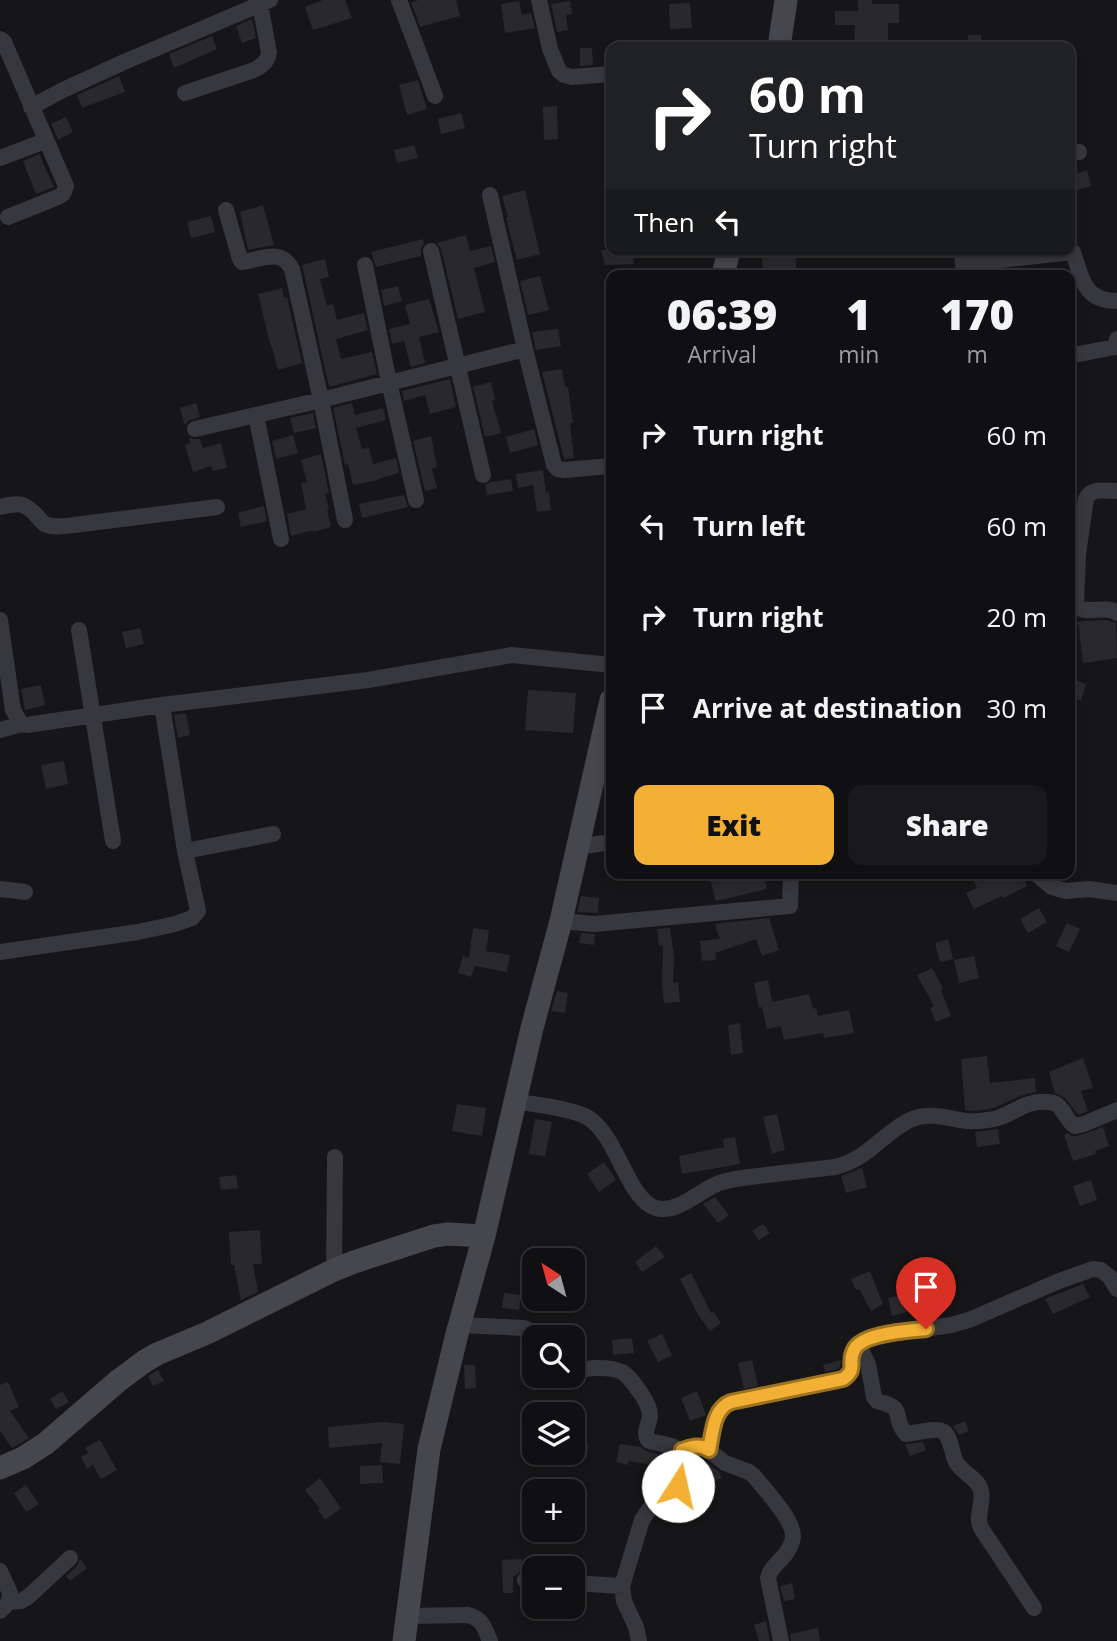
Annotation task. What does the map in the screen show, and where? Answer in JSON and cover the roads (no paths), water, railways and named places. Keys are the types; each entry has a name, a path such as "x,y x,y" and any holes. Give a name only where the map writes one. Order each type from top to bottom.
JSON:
{"main road":[{"path":"780,42 786,0"},
{"path":"404,1641 429,1449 484,1236 606,726"},
{"path":"0,1468 45,1444 118,1381 157,1354 208,1333 354,1262 434,1236 484,1236"}],"street":[{"path":"399,0 435,96"},
{"path":"539,0 559,71 572,77 606,74"},
{"path":"31,107 124,62 265,2 269,52 263,65 185,93"},
{"path":"0,39 4,42 65,183 65,190 58,197 8,217"},
{"path":"0,158 45,141"},
{"path":"490,195 554,465 564,470 606,466"},
{"path":"226,209 242,262 278,256 286,260 292,269 345,520"},
{"path":"431,251 483,475"},
{"path":"962,256 963,264 1036,256"},
{"path":"1074,256 1084,288 1102,301 1117,301"},
{"path":"365,265 416,500"},
{"path":"1075,355 1115,347 1117,339"},
{"path":"195,429 525,349"},
{"path":"256,415 281,539"},
{"path":"1075,583 1087,495 1095,491 1117,491"},
{"path":"0,507 19,503 26,505 47,526 217,507"},
{"path":"1075,605 1081,610 1112,610 1117,614"},
{"path":"0,620 13,710 21,724"},
{"path":"79,630 113,841"},
{"path":"0,730 21,724 34,725 162,705 368,680 512,655 606,664"},
{"path":"0,953 138,932 175,924 192,918 198,911 185,851 162,705"},
{"path":"185,851 273,834"},
{"path":"578,847 606,843"},
{"path":"561,921 594,924 790,906 792,879"},
{"path":"1042,879 1058,890 1089,889 1117,893"},
{"path":"0,889 25,892"},
{"path":"515,1101 577,1113 589,1118 600,1128 617,1154 638,1196 659,1209 670,1208 717,1184 735,1179 848,1164 901,1125 923,1116 969,1121 991,1120 1023,1105 1051,1101 1058,1104 1070,1123 1075,1126 1117,1110"},
{"path":"334,1270 335,1157"},
{"path":"709,1450 717,1413 723,1405 843,1379 850,1375 851,1359 858,1344 876,1336 969,1320 1093,1269 1101,1270 1110,1277 1117,1289"},
{"path":"460,1325 522,1328"},
{"path":"858,1344 868,1364 874,1397 877,1401 895,1408 902,1430 906,1434 937,1430 946,1435 956,1462 979,1486 982,1493 978,1522 981,1528 1034,1608"},
{"path":"585,1369 612,1368 622,1371 632,1380 648,1404 650,1414 645,1432 649,1441 682,1450 703,1446 725,1463 749,1472 788,1520 793,1536 791,1545 769,1572 768,1578 781,1641"},
{"path":"639,1641 622,1594 622,1586 645,1514 682,1482 685,1454 682,1450"},
{"path":"5,1607 28,1597 70,1558"},
{"path":"0,1571 10,1593 5,1607"},
{"path":"585,1584 622,1586"},
{"path":"407,1616 468,1615 477,1618 490,1641"}]}
